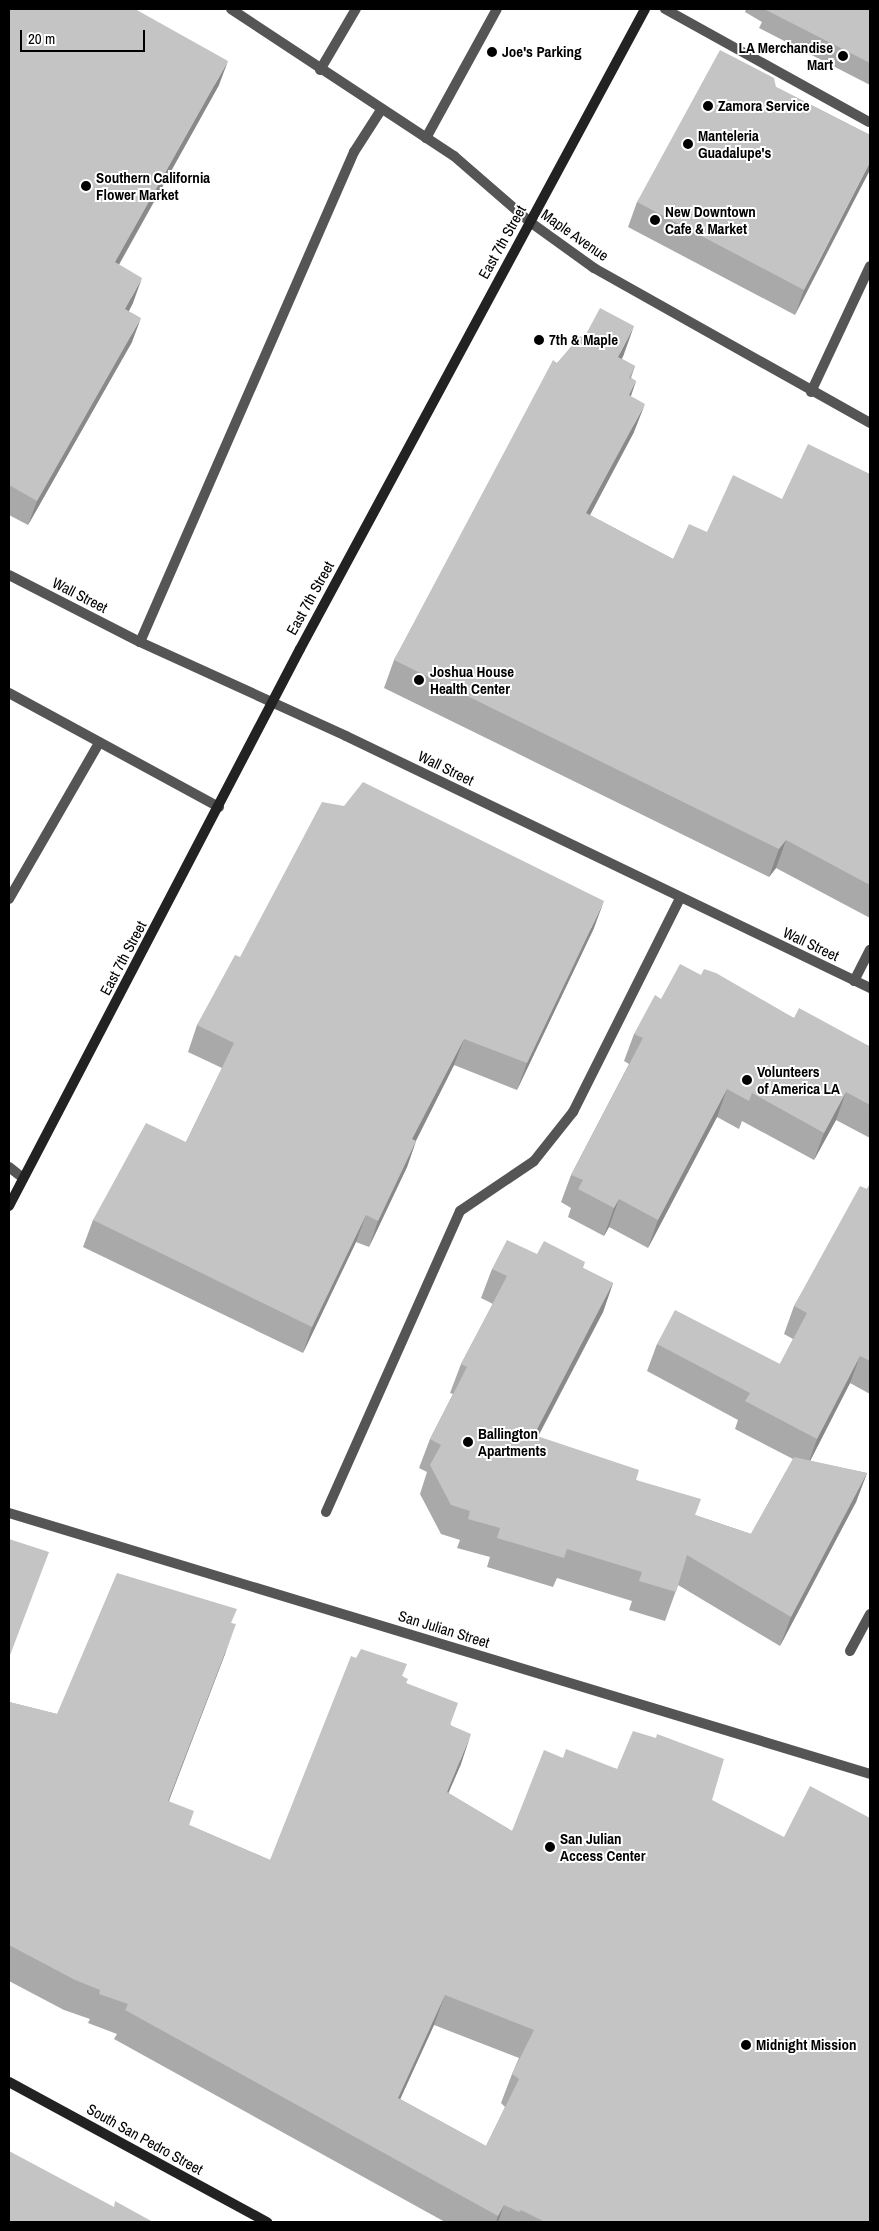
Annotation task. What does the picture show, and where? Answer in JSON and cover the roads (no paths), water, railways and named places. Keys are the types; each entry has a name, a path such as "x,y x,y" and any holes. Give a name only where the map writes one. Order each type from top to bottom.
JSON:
{"main road":[{"name":"East 7th Street","path":"9,1206 273,702 645,9"},
{"name":"South San Pedro Street","path":"9,2082 267,2222"}],"street":[{"name":"Maple Avenue","path":"231,9 476,173 530,222 594,268 811,392 870,423"},
{"path":"320,70 356,9"},
{"path":"426,138 497,9"},
{"path":"665,9 869,122"},
{"path":"140,642 354,152 381,110"},
{"path":"811,392 870,266"},
{"name":"Wall Street","path":"9,575 140,642 273,702 870,988"},
{"path":"9,693 219,807"},
{"path":"9,899 99,743"},
{"path":"326,1512 460,1211 534,1161 573,1112 680,898"},
{"path":"854,980 870,950"},
{"path":"9,1167 23,1178"},
{"name":"San Julian Street","path":"9,1513 870,1774"},
{"path":"850,1651 870,1614"}],"place":[{"name":"Joe's Parking","path":"492,52"},
{"name":"LA Merchandise Mart","path":"843,56"},
{"name":"Zamora Service","path":"708,106"},
{"name":"Manteleria Guadalupe's","path":"688,144"},
{"name":"Southern California Flower Market","path":"86,186"},
{"name":"New Downtown Cafe & Market","path":"655,220"},
{"name":"7th & Maple","path":"539,340"},
{"name":"Joshua House Health Center","path":"419,680"},
{"name":"Volunteers of America LA","path":"747,1080"},
{"name":"Ballington Apartments","path":"468,1442"},
{"name":"San Julian Access Center","path":"550,1847"},
{"name":"Midnight Mission","path":"746,2045"}]}
